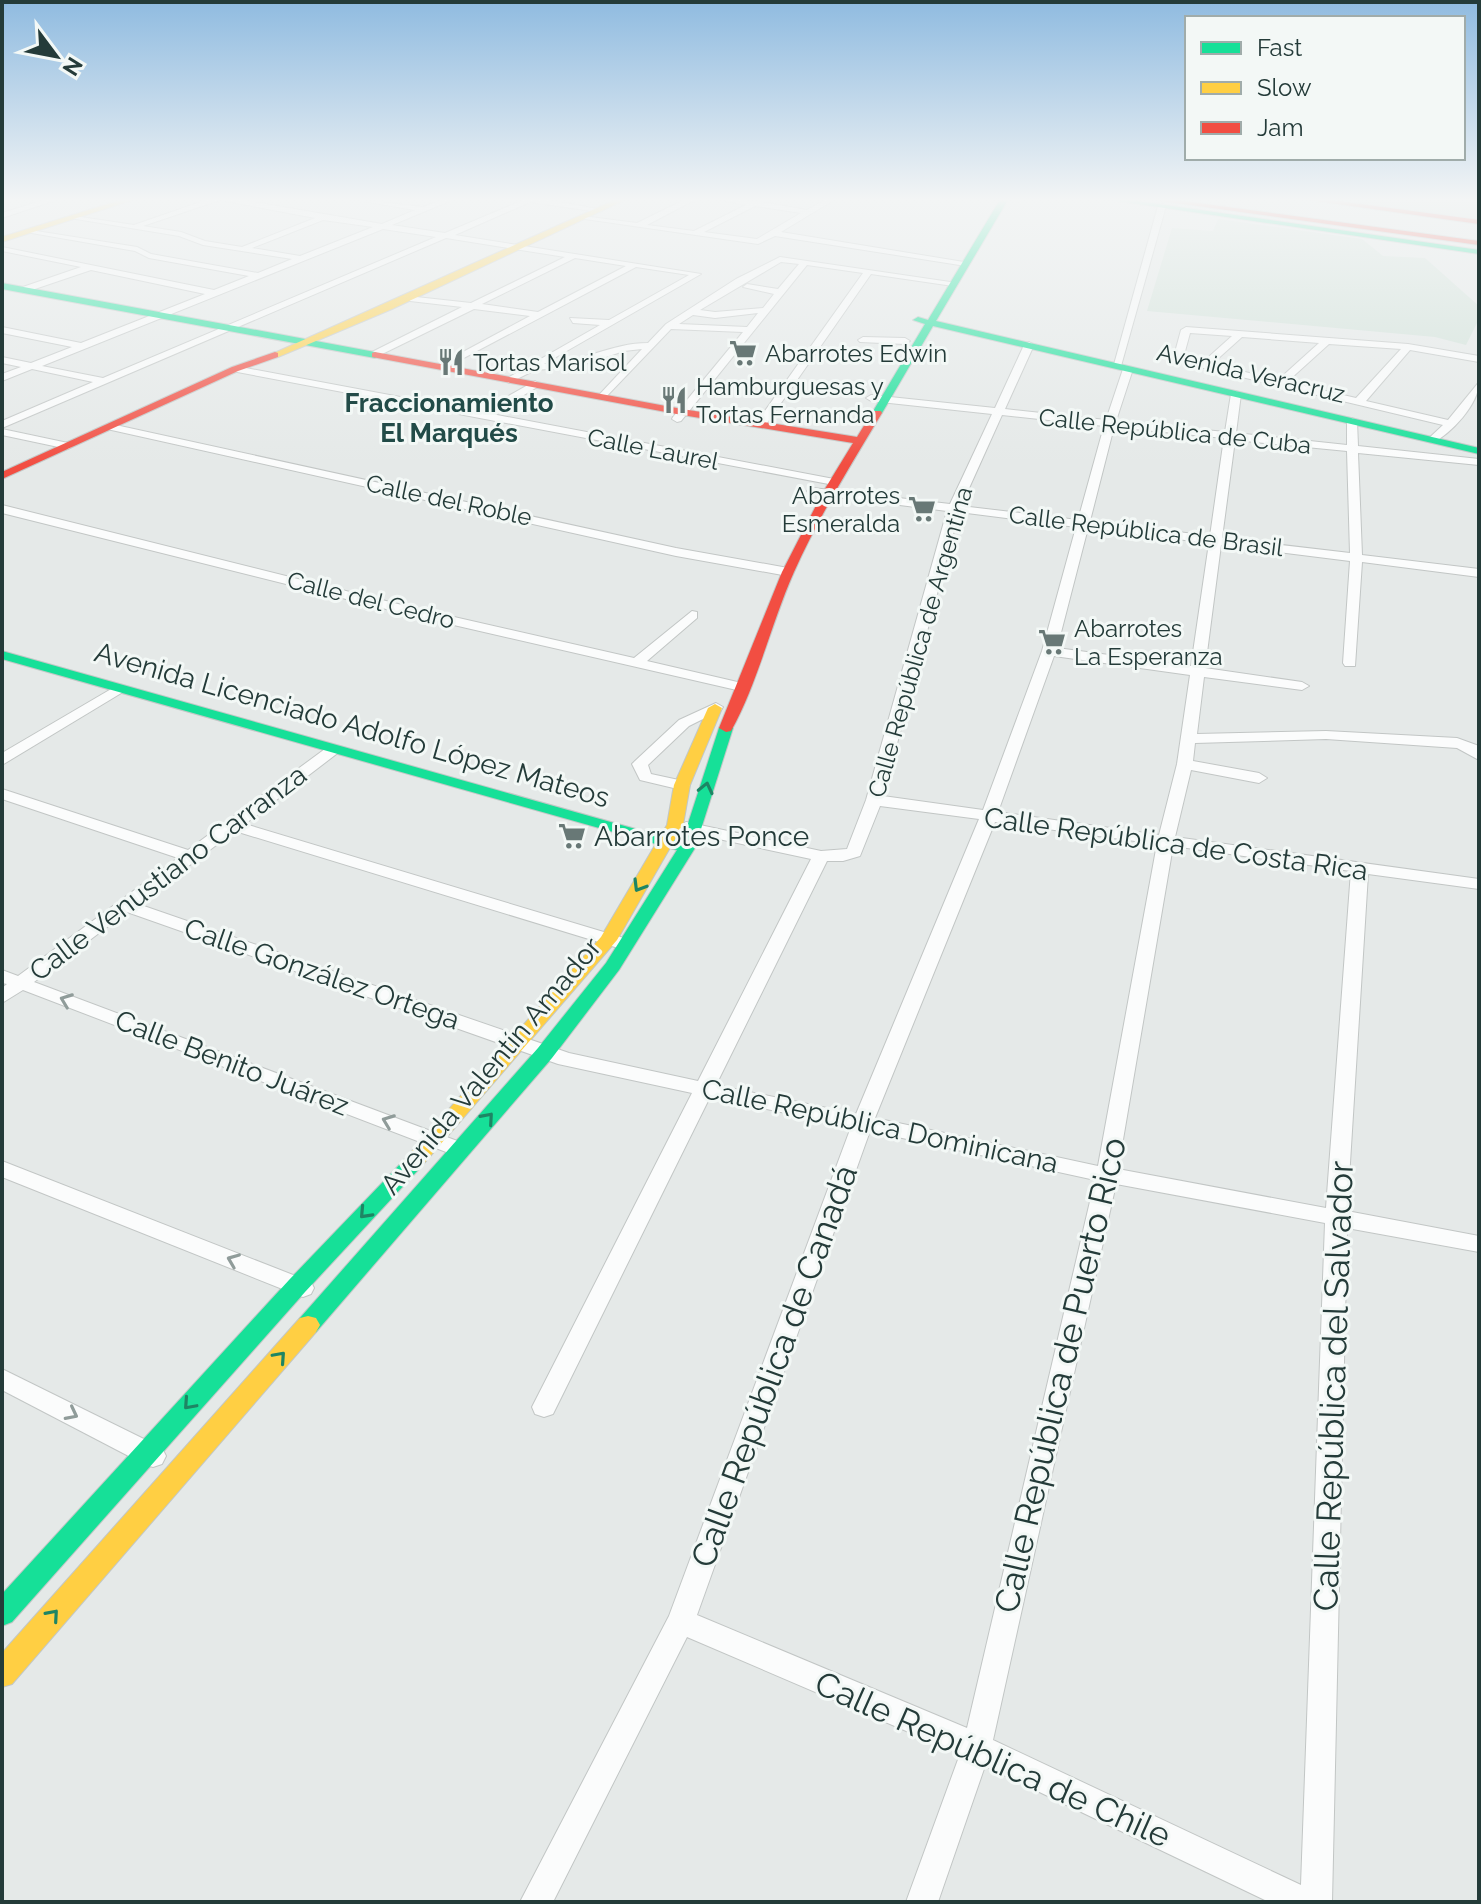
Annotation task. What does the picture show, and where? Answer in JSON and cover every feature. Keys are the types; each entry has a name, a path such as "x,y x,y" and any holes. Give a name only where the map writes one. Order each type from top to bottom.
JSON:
{"main road":[{"path":"6,287 288,346 525,380 679,415 850,445"},
{"path":"2,476 421,287"},
{"path":"288,346 432,287"},
{"name":"Avenida Valentín Amador","path":"5,1665 331,1300 545,1053 627,945 696,829 733,685 782,571 824,486 945,287"},
{"path":"2,295 151,318"},
{"name":"Avenida Veracruz","path":"924,321 1236,394 1355,412 1432,440 1479,451"},
{"name":"Avenida Valentín Amador","path":"877,399 905,341 924,321"},
{"path":"288,346 373,355 525,380 679,415 761,424 850,445"},
{"name":"Avenida Licenciado Adolfo López Mateos","path":"2,655 687,848"},
{"name":"Avenida Valentín Amador","path":"2,1613 145,1452 435,1139 608,940 675,825 682,785 716,707 733,685"}],"street":[{"path":"23,290 33,287"},
{"path":"185,287 214,293"},
{"path":"2,378 230,287"},
{"path":"2,425 327,287"},
{"path":"373,355 510,287"},
{"path":"440,367 591,287"},
{"path":"483,415 525,380 612,323 675,287"},
{"path":"603,397 669,326 732,287"},
{"path":"747,287 781,292"},
{"path":"679,415 785,287"},
{"path":"761,424 858,287"},
{"name":"Calle República de Canadá","path":"536,1902 681,1621 863,1122 988,818 1049,651 1110,423 1142,287"},
{"path":"410,298 537,314"},
{"path":"692,312 715,315 766,310"},
{"path":"573,320 612,323"},
{"path":"669,326 749,330"},
{"path":"2,330 82,346"},
{"path":"1451,424 1355,412 1279,384 1186,361 1179,356 1186,330 1408,347 1479,359"},
{"path":"1204,366 1241,333"},
{"path":"863,340 905,341"},
{"path":"1279,384 1328,340"},
{"path":"525,380 581,363 625,345 651,346"},
{"name":"Calle República de Argentina","path":"821,856 843,856 854,852 874,800 954,508 1029,345"},
{"path":"1350,663 1356,557 1355,412 1408,347"},
{"path":"2,360 106,382"},
{"name":"Calle Laurel","path":"235,369 483,415 824,486"},
{"path":"1432,440 1451,424 1479,385"},
{"name":"Calle República de Puerto Rico","path":"922,1902 977,1747 1107,1175 1166,841 1185,764 1236,394"},
{"name":"Calle República de Cuba","path":"877,399 1479,462"},
{"name":"Calle del Roble","path":"111,427 676,552 782,571"},
{"path":"2,432 68,446"},
{"name":"Calle República de Brasil","path":"824,486 954,508 1479,573"},
{"name":"Calle del Cedro","path":"2,509 733,685"},
{"path":"636,664 692,615"},
{"path":"1049,651 1302,686"},
{"path":"2,760 118,689"},
{"path":"682,785 645,777 640,764 684,723 716,707"},
{"path":"1189,739 1326,735 1457,743 1470,746 1479,755"},
{"name":"Calle Venustiano Carranza","path":"2,997 11,980 125,905 334,749"},
{"path":"1185,764 1259,778"},
{"path":"2,794 189,856"},
{"name":"Calle República de Costa Rica","path":"874,800 1360,870 1479,884"},
{"path":"232,825 627,945"},
{"path":"544,1407 821,856 675,825"},
{"name":"Calle República del Salvador","path":"1316,1902 1336,1217 1360,870"},
{"name":"Calle González Ortega","path":"125,905 520,1043"},
{"name":"Calle Benito Juárez","path":"11,980 461,1150"},
{"name":"Calle República Dominicana","path":"520,1043 545,1053 1107,1175 1479,1244"},
{"path":"2,1169 331,1300"},
{"path":"2,1379 178,1471"},
{"name":"Calle República de Chile","path":"681,1621 977,1747 1303,1902"}],"shaded area":[{"path":"1154,287 1457,287 1479,306 1477,323 1466,345 1435,337 1147,311"}],"traffic: fast":[{"path":"7,287 375,355"},
{"path":"877,413 952,287"},
{"path":"918,320 1479,451"},
{"path":"2,655 679,846"},
{"path":"308,1325 545,1053 613,966 687,848 699,819 726,728"},
{"path":"2,1613 297,1286 412,1164"}],"traffic: slow":[{"path":"275,355 433,287"},
{"path":"412,1164 608,940 675,825 682,785 715,708"},
{"path":"2,1674 308,1325"}],"traffic: jam":[{"path":"2,476 235,369 275,355"},
{"path":"375,355 682,412 862,441"},
{"path":"726,728 788,572 829,492 877,413"}],"place":[{"name":"Abarrotes Edwin","path":"743,353"},
{"name":"Tortas Marisol","path":"451,362"},
{"name":"Hamburguesas y Tortas Fernanda","path":"674,400"},
{"name":"Abarrotes Esmeralda","path":"922,509"},
{"name":"Abarrotes La Esperanza","path":"1052,642"},
{"name":"Abarrotes Ponce","path":"572,836"}],"district":[{"name":"Fraccionamiento El Marqués","path":"449,418"}]}
